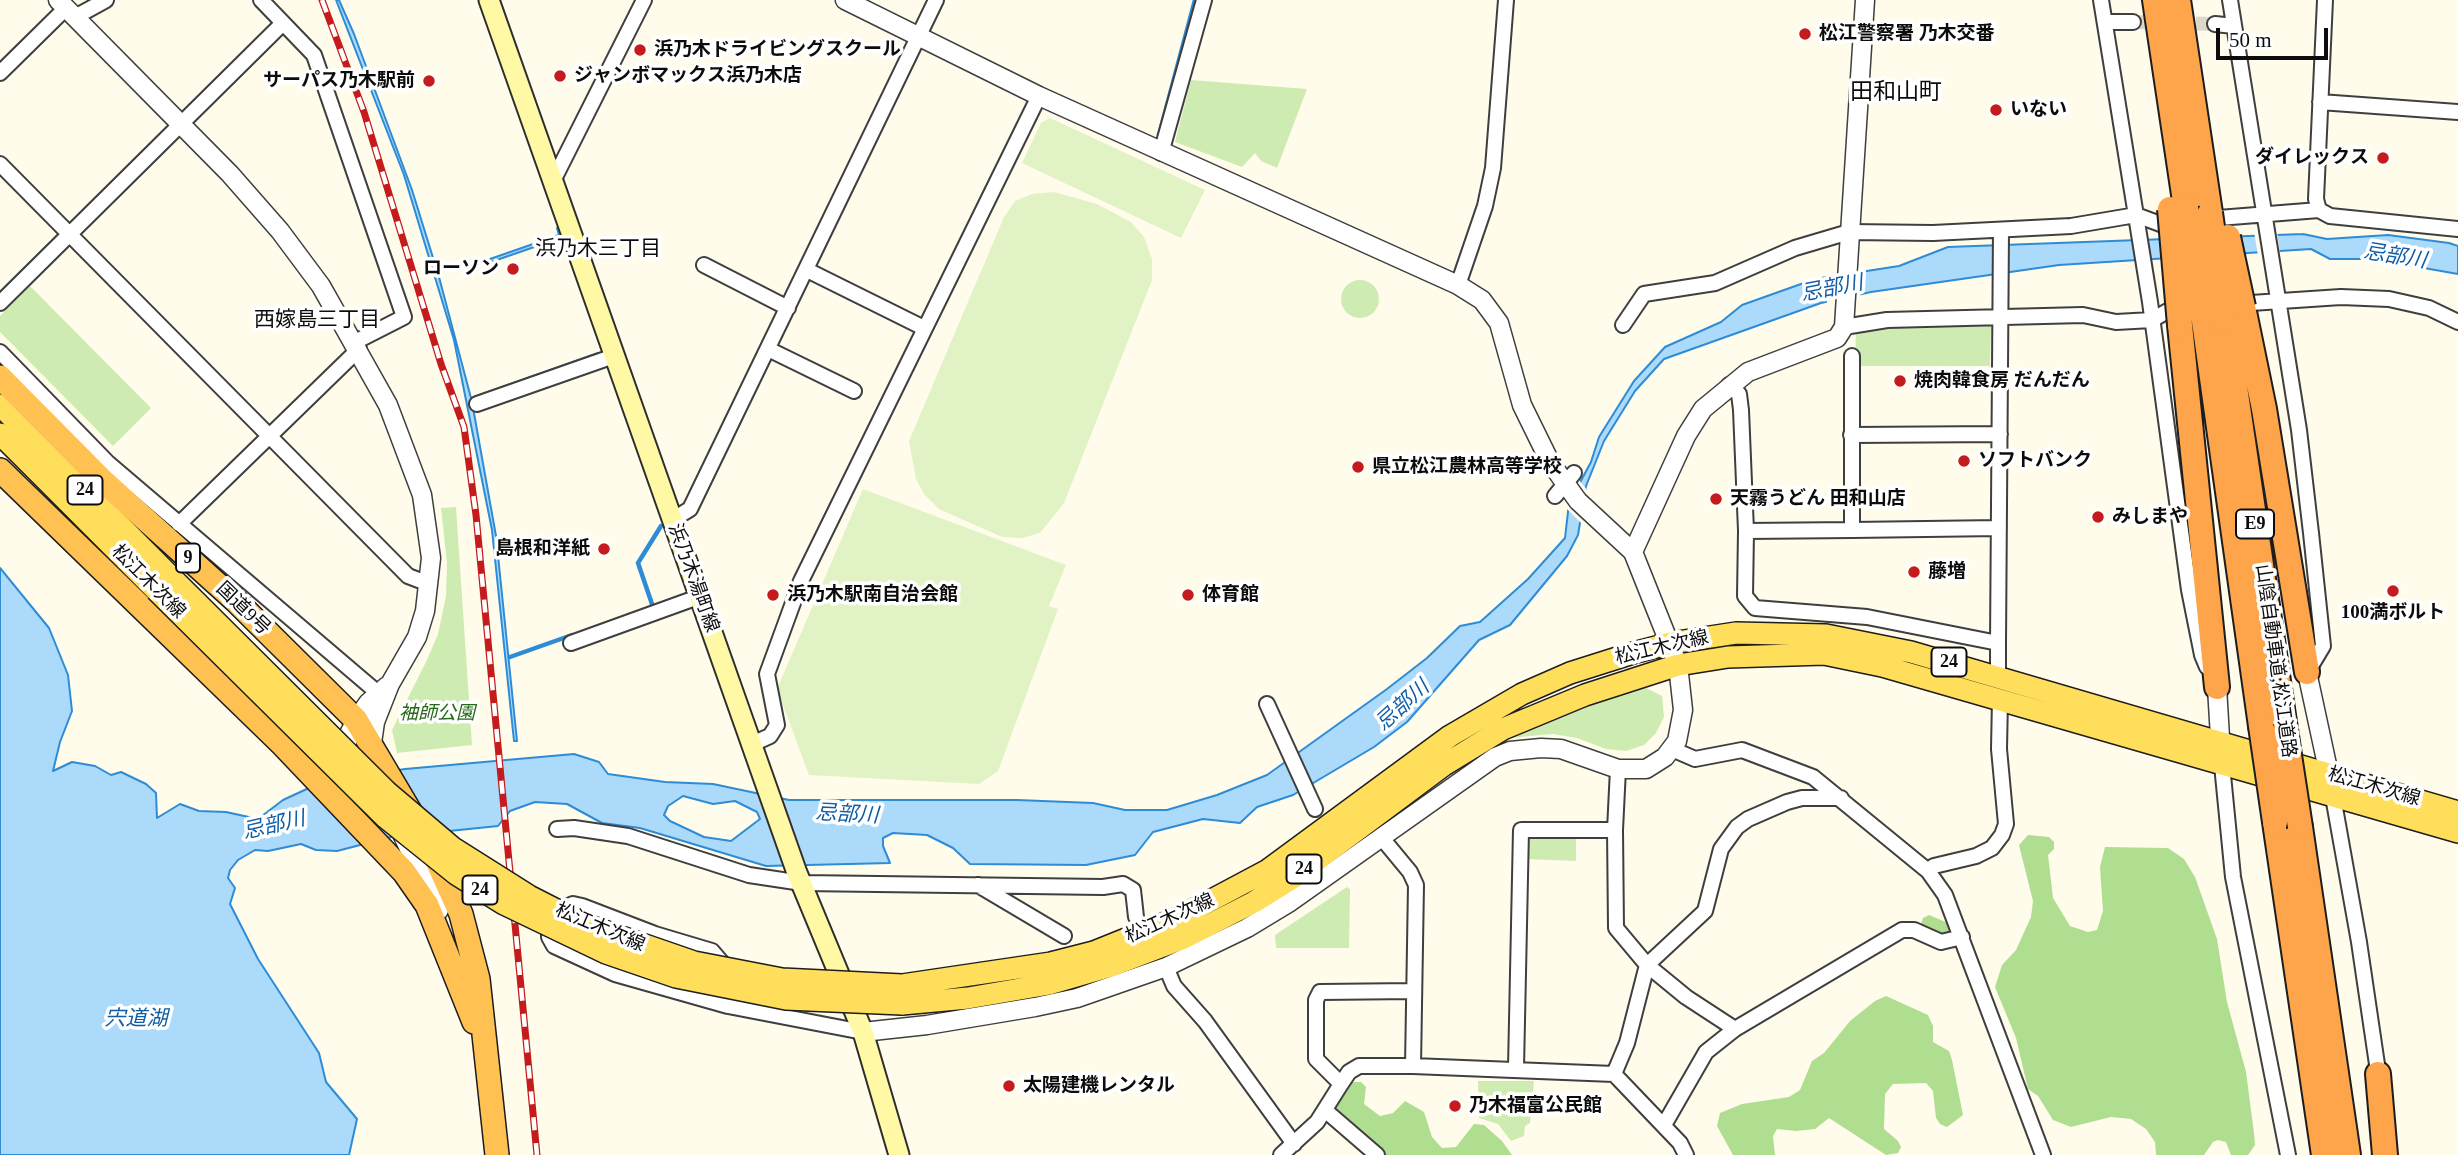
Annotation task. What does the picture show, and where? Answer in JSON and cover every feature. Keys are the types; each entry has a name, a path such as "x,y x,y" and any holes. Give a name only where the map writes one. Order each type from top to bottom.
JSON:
{"highway":[{"name":"山陰自動車道;松江道路","path":"2155,0 2173,123 2197,210"},
{"name":"山陰自動車道;松江道路","path":"2178,0 2186,62 2197,210 2273,728 2300,827 2348,1155"},
{"path":"2197,210 2213,318 2217,687"},
{"path":"2213,318 2269,435 2307,672"},
{"name":"国道9号","path":"0,377 103,481 236,601 356,720 378,753"},
{"name":"9","path":"0,471 315,778 404,872 427,905 463,990 487,1058"},
{"name":"山陰自動車道;松江道路","path":"2273,728 2275,822 2324,1155"},
{"name":"9","path":"378,753 416,839 461,914 478,979 496,1155"},
{"path":"2378,1074 2385,1155"}],"main road":[{"name":"浜乃木湯町線","path":"489,0 769,793 800,878 863,1032 899,1155"},
{"name":"松江木次線","path":"0,405 163,582"},
{"name":"松江木次線","path":"0,433 387,792 453,848 529,896 584,924 694,962 782,979 902,994 968,998 1049,984 1111,966 1184,938 1254,902 1294,877 1444,765 1503,729 1542,710 1678,666 1728,657 1824,654 1941,681 2458,832"},
{"name":"松江木次線","path":"902,994 1094,952 1176,919 1268,870 1450,736 1493,710 1570,673 1671,643 1759,632 1859,639 1997,676 2458,812"}],"street":[{"path":"0,73 66,8 106,0"},
{"path":"179,524 357,346 404,317 314,55 261,0"},
{"path":"552,183 644,0"},
{"path":"728,1006 724,965 712,951 655,934 582,906 573,904 555,912 549,925 549,937 554,946 563,951 615,974 728,1006 863,1032 928,1025 1035,1007 1077,998 1166,967 1258,922 1321,882 1457,781 1510,751 1561,750 1618,769 1647,769 1672,749 1683,721 1678,666 1633,552 1566,486 1526,416 1499,323 1482,300 1458,285 1039,96 845,0"},
{"path":"672,520 690,509 936,0"},
{"path":"1161,153 1203,0"},
{"path":"1458,285 1485,206 1493,168 1506,0"},
{"path":"1633,552 1686,436 1703,409 1748,372 1780,357 1838,338 1844,322 1865,0"},
{"path":"2102,0 2150,302 2189,590 2202,655 2217,687 2233,877 2288,1155"},
{"path":"2230,0 2262,219 2299,430 2323,646 2307,672 2329,774 2359,942 2378,1074 2395,1155"},
{"path":"2319,210 2316,199 2325,0"},
{"path":"66,8 230,174 280,231 321,286 388,405 422,495 429,535 429,584 417,637 384,688 356,720 346,738 347,759 416,839 463,990"},
{"path":"2105,22 2133,22"},
{"path":"1,299 282,24"},
{"path":"2215,24 2234,26"},
{"path":"752,744 770,736 777,725 767,687 767,674 801,581 1039,96"},
{"path":"2320,102 2458,112"},
{"path":"0,164 408,576 429,584"},
{"path":"1623,325 1644,294 1715,283 1795,248 1848,240 2001,233 2138,222 2163,225 2262,219 2319,210 2330,216 2458,229"},
{"path":"1997,676 2001,233"},
{"path":"704,265 788,308"},
{"path":"807,270 924,328"},
{"path":"1844,322 1999,313 2083,315 2116,322 2152,320 2171,309 2275,295 2389,299 2429,308 2458,322"},
{"path":"768,349 854,391"},
{"path":"0,352 107,462 179,524 384,688"},
{"path":"477,404 614,356"},
{"path":"1852,356 1852,530"},
{"path":"1729,385 1739,394 1741,410 1745,596 1755,608 1867,617 1998,643"},
{"path":"1851,435 2000,434"},
{"path":"1745,531 1999,528"},
{"path":"571,643 701,596"},
{"path":"378,753 375,722 384,688"},
{"path":"1928,871 1934,866 1976,856 1992,848 2002,835 2006,824 1999,749 2000,699"},
{"path":"1267,704 1315,809"},
{"path":"1672,749 1695,759 1714,757 1732,750 1765,756 1813,777 1928,871 1945,895 2043,1155"},
{"path":"1618,769 1615,830 1616,928 1647,965 1700,1007 1735,1029"},
{"path":"1614,1074 1626,1042 1647,965 1705,911 1721,849 1737,827 1748,819 1787,802 1802,798 1841,798"},
{"path":"557,830 574,828 628,836 749,875 891,886 976,884 1102,887 1123,884 1133,890 1136,917"},
{"path":"1516,1069 1521,830 1615,830"},
{"path":"1381,837 1410,872 1416,885 1413,1066"},
{"path":"976,884 1064,936"},
{"path":"1664,1125 1706,1052 1735,1029 1902,930 1914,930 1941,942 1962,937"},
{"path":"1166,967 1174,986 1205,1021 1294,1144"},
{"path":"1341,1084 1316,1059 1317,995 1324,990 1413,991"},
{"path":"1281,1155 1326,1111 1349,1072 1359,1066 1614,1074 1664,1125 1680,1143 1686,1155"},
{"path":"1326,1111 1377,1155"}],"green space":[{"path":"1191,80 1307,89 1277,168 1261,161 1255,153 1242,167 1175,142"},
{"path":"1050,118 1205,190 1181,238 1022,163 1041,123"},
{"path":"1054,192 1097,204 1131,222 1144,237 1152,259 1152,280 1064,503 1040,533 1022,538 1002,537 939,509 924,494 916,479 909,441 1004,217 1015,201 1032,194"},
{"path":"1360,280 1373,286 1379,299 1373,312 1360,318 1347,312 1341,299 1347,286"},
{"path":"30,286 151,408 113,446 0,332 0,316"},
{"path":"1987,324 1991,327 1990,366 1855,366 1856,329"},
{"path":"863,489 1066,565 1049,606 1058,609 998,771 979,784 809,775 777,689"},
{"name":"袖師公園","path":"456,507 472,745 397,753 392,730 438,634 446,596 447,564 441,508"},
{"path":"1646,688 1662,696 1664,717 1656,733 1644,745 1626,751 1606,749 1577,738 1553,734 1508,738 1545,719 1628,689"},
{"path":"2028,835 2049,837 2054,842 2054,849 2048,855 2053,898 2070,926 2088,932 2097,930 2103,911 2100,867 2105,847 2168,848 2184,859 2195,877 2217,939 2227,1002 2246,1072 2255,1145 2248,1155 2231,1155 2226,1142 2218,1140 2213,1142 2204,1155 2156,1155 2155,1142 2146,1129 2131,1119 2111,1117 2071,1127 2053,1120 2038,1096 2028,1089 2016,1038 1995,987 2002,965 2016,950 2031,917 2033,901 2019,845"},
{"path":"1526,837 1576,838 1576,861 1526,859"},
{"path":"1347,887 1350,889 1349,948 1276,948 1275,935"},
{"path":"1929,915 1948,923 1950,934 1944,937 1920,927 1923,918"},
{"path":"1886,996 1928,1015 1933,1026 1933,1042 1949,1051 1963,1115 1947,1127 1940,1124 1936,1118 1933,1091 1926,1083 1893,1084 1885,1094 1884,1129 1898,1141 1901,1147 1898,1153 1886,1155 1829,1118 1815,1129 1777,1129 1773,1136 1775,1155 1733,1155 1717,1126 1720,1113 1742,1104 1789,1097 1800,1090 1812,1061 1824,1053 1850,1021 1875,1001"},
{"path":"1478,1081 1534,1081 1530,1123 1525,1126 1524,1136 1511,1141 1498,1124 1479,1118"},
{"path":"1361,1082 1366,1087 1364,1104 1380,1116 1393,1113 1405,1101 1424,1112 1432,1137 1442,1148 1456,1147 1474,1124 1484,1125 1502,1141 1512,1155 1384,1155 1334,1111 1333,1107 1347,1085"}],"water":[{"path":"336,0 339,0 354,34 412,190 439,277 471,398 598,353 600,356 472,402 496,536 517,741 514,741 492,530 454,340 404,175"},
{"path":"560,226 563,237 491,262 490,259 559,235 557,228"},
{"path":"2303,234 2327,239 2388,235 2458,246 2458,274 2373,259 2330,259 2311,249 2059,265 1871,292 1821,303 1664,359 1635,391 1604,441 1586,486 1578,535 1567,556 1510,625 1479,640 1407,722 1374,747 1293,795 1257,807 1240,823 1203,819 1153,832 1135,855 1086,865 970,864 953,848 927,835 893,833 883,838 883,846 890,863 766,866 640,828 602,823 567,804 535,802 510,811 498,826 391,837 337,851 316,850 301,844 268,851 255,850 238,860 230,870 228,878 235,888 230,904 258,959 319,1053 326,1082 357,1119 349,1155 0,1155 0,568 49,628 68,675 72,711 53,771 72,762 95,766 111,775 121,772 146,784 156,793 157,818 180,804 199,811 226,812 258,819 283,800 324,781 405,769 574,754 599,762 608,774 665,782 713,784 789,800 1017,800 1093,803 1125,810 1167,810 1217,795 1267,775 1387,689 1427,658 1460,626 1480,622 1528,579 1565,538 1569,503 1591,462 1599,437 1634,381 1665,347 1721,322 1742,305 1815,279 1899,266 1948,247","holes":["683,796 713,804 735,801 757,812 760,819 731,841 704,837 670,821 664,815 668,806"]}],"pier":[{"path":"2254,231 2277,231 2280,254 2258,256"},
{"path":"1863,266 1860,298 1827,305 1828,272"},
{"path":"1579,480 1589,492 1584,526 1565,507"}],"waterway":[{"path":"1159,135 1195,0"},
{"path":"653,607 638,563 661,526"},
{"path":"510,657 572,635"}],"tunnel":[{"path":"2133,22 2215,24"}],"railway":[{"path":"322,0 364,112 441,364 464,427 476,515 537,1155"}],"place":[{"name":"松江警察署 乃木交番","path":"1805,34"},
{"name":"浜乃木ドライビングスクール","path":"640,50"},
{"name":"ジャンボマックス浜乃木店","path":"560,76"},
{"name":"サーパス乃木駅前","path":"429,81"},
{"name":"いない","path":"1996,110"},
{"name":"ダイレックス","path":"2383,158"},
{"name":"ローソン","path":"513,269"},
{"name":"焼肉韓食房 だんだん","path":"1900,381"},
{"name":"ソフトバンク","path":"1964,461"},
{"name":"県立松江農林高等学校","path":"1358,467"},
{"name":"天霧うどん 田和山店","path":"1716,499"},
{"name":"みしまや","path":"2098,517"},
{"name":"島根和洋紙","path":"604,549"},
{"name":"藤増","path":"1914,572"},
{"name":"100満ボルト","path":"2393,591"},
{"name":"浜乃木駅南自治会館","path":"773,595"},
{"name":"体育館","path":"1188,595"},
{"name":"太陽建機レンタル","path":"1009,1086"},
{"name":"乃木福富公民館","path":"1455,1106"}],"district":[{"name":"田和山町","path":"1896,93"},
{"name":"浜乃木三丁目","path":"598,249"},
{"name":"西嫁島三丁目","path":"317,320"}],"water label":[{"name":"忌部川","path":"2395,257"},
{"name":"忌部川","path":"1832,289"},
{"name":"忌部川","path":"1403,706"},
{"name":"忌部川","path":"847,815"},
{"name":"忌部川","path":"274,826"},
{"name":"宍道湖","path":"136,1019"}]}
